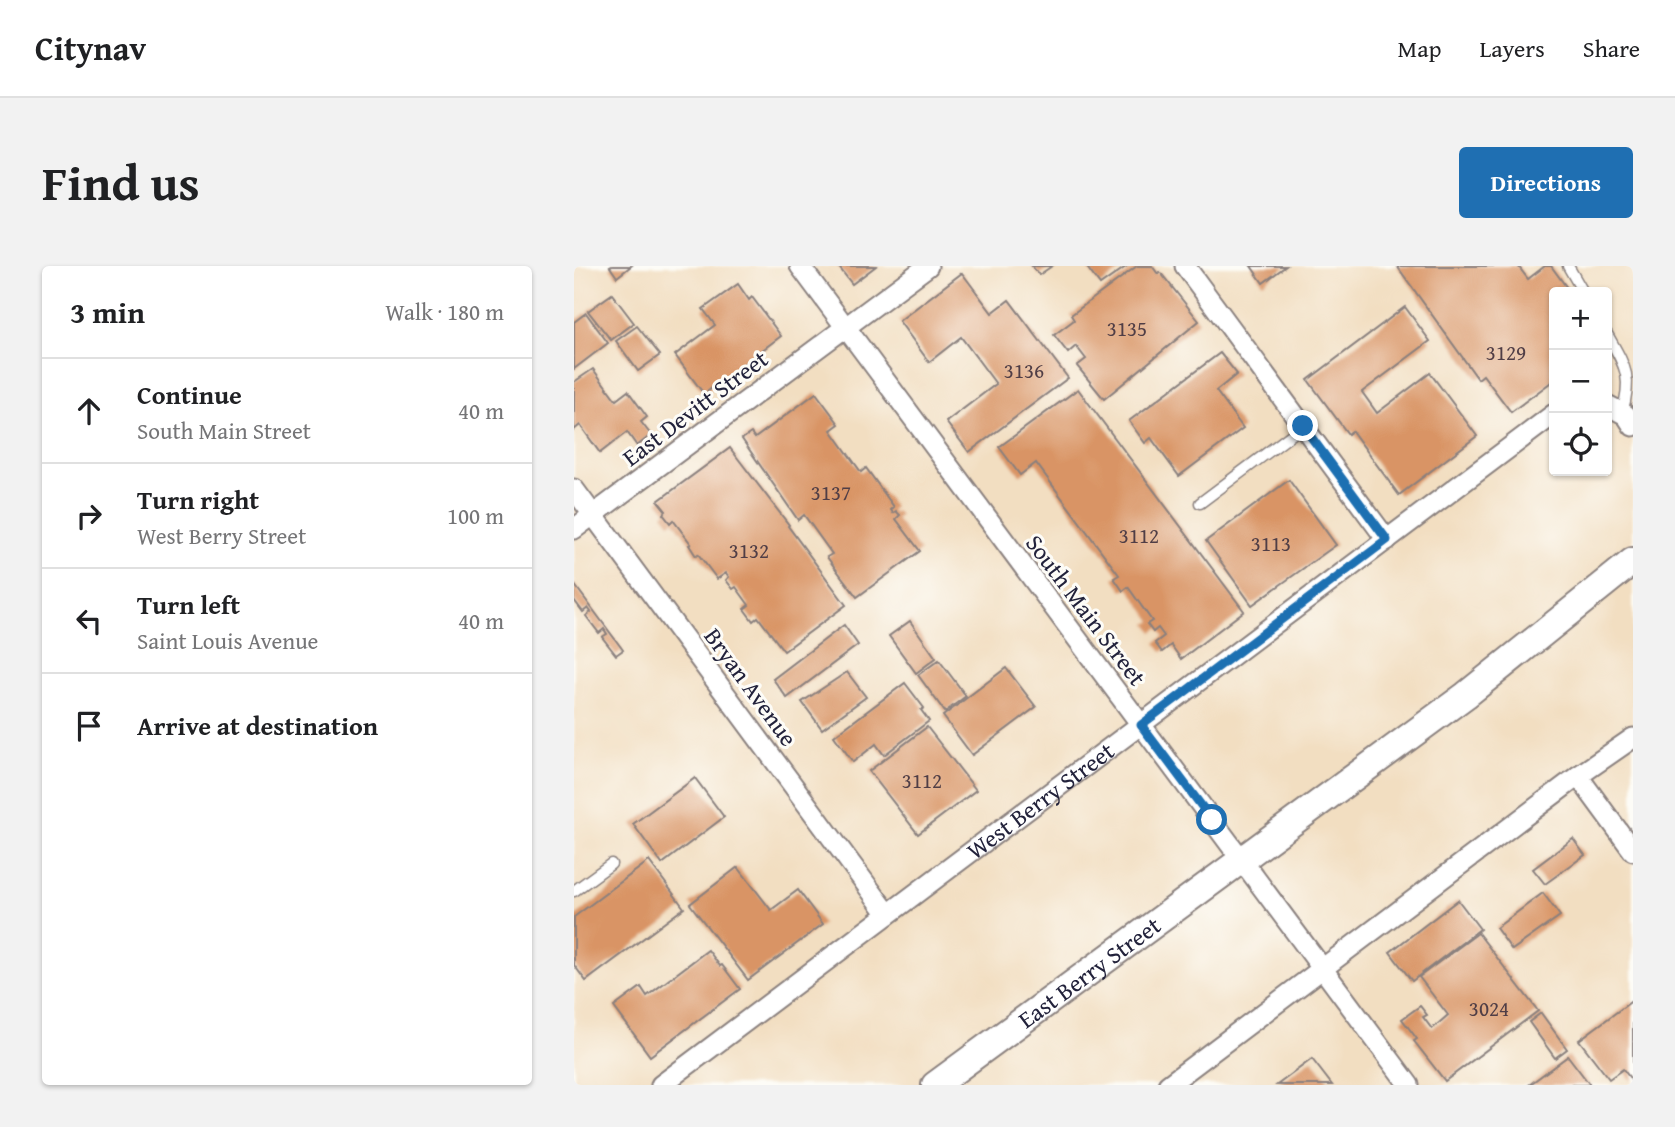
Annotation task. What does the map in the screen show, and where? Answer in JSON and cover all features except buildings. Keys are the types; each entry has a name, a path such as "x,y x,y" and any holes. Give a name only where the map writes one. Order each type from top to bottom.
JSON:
{"main road":[{"path":"1243,861 1466,695 1633,561"},
{"name":"East Berry Street","path":"935,1085 1243,861"}],"street":[{"name":"South Main Street","path":"800,266 1409,1085"},
{"name":"East Devitt Street","path":"574,529 928,266"},
{"path":"1185,266 1387,540"},
{"name":"West Berry Street","path":"661,1085 1549,418"},
{"name":"Bryan Avenue","path":"574,489 888,914"},
{"path":"1168,1085 1578,775 1633,737"},
{"path":"1578,775 1633,851"}],"lane":[{"path":"1568,266 1580,287"},
{"path":"1612,343 1631,382 1629,398 1620,415"},
{"path":"1200,503 1303,426"},
{"path":"574,891 611,864"}],"route":[{"path":"1212,820 1141,725 1387,540 1303,426"}]}
